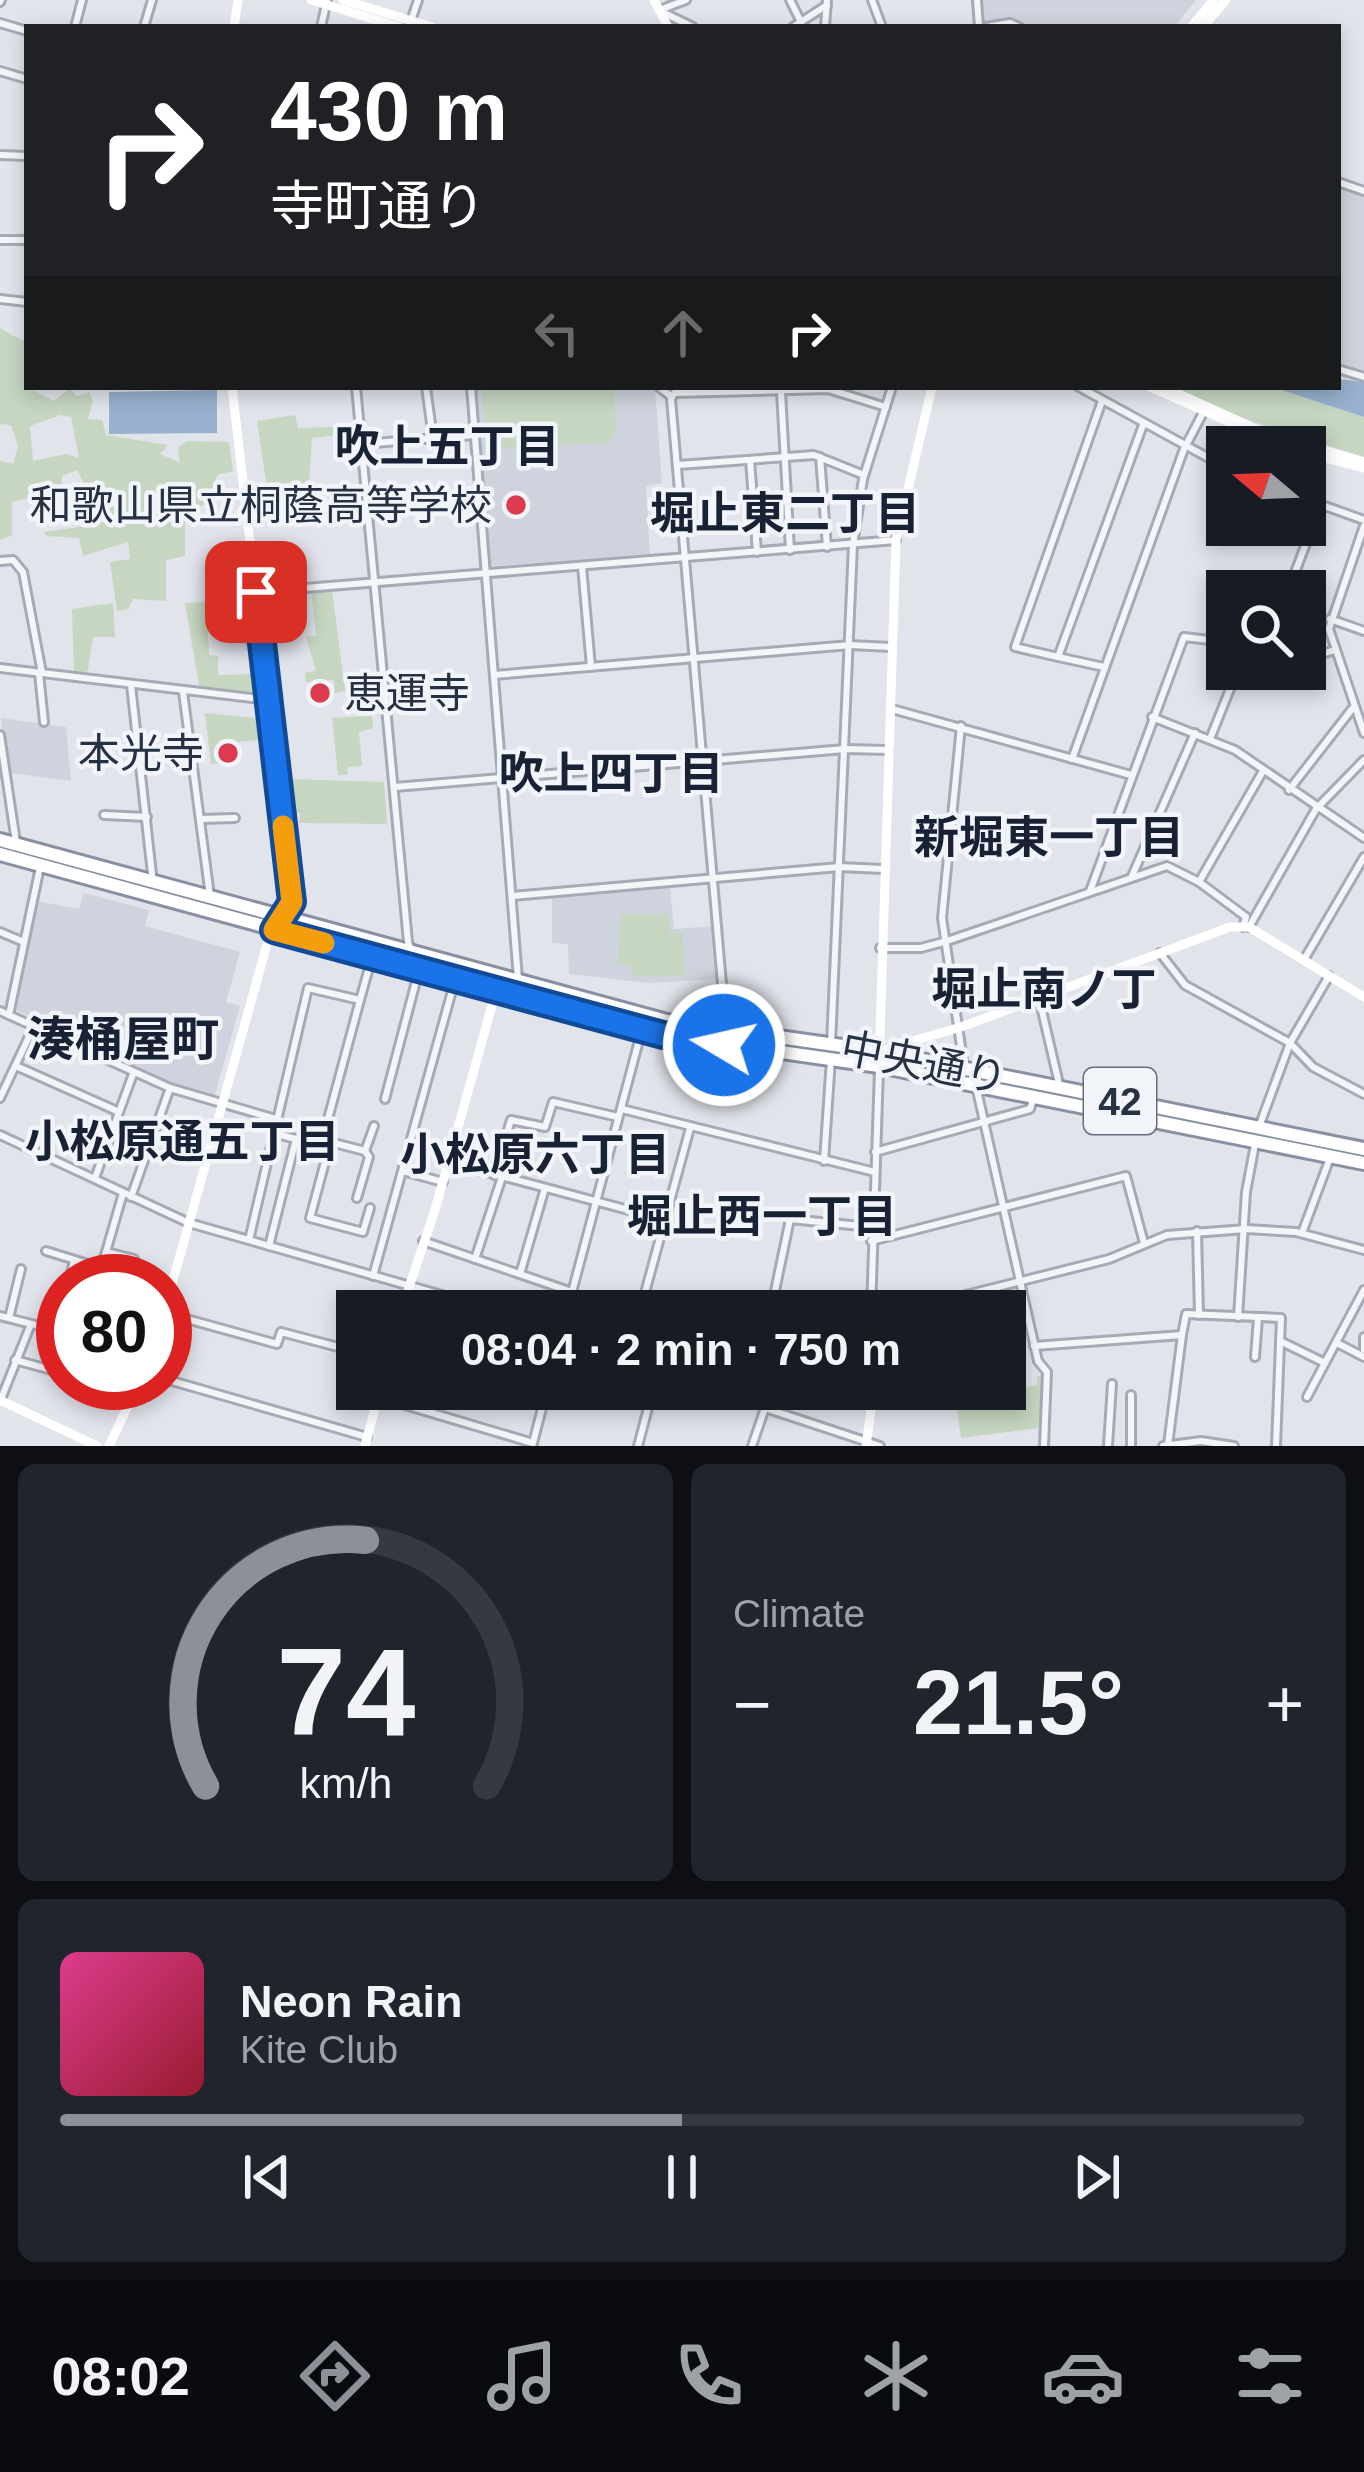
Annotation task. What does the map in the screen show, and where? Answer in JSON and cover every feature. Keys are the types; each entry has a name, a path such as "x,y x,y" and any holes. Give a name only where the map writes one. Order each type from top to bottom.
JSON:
{"highway":[{"name":"中央通り","path":"0,840 151,890 278,925 725,1038"},
{"name":"中央通り","path":"0,854 151,890"},
{"name":"中央通り","path":"278,925 419,970 642,1029 963,1070 1257,1134 1364,1163"},
{"name":"中央通り","path":"878,1059 1034,1098 1364,1149"}],"street":[{"path":"311,0 366,8 395,24"},
{"path":"343,0 410,24 418,0"},
{"path":"656,5 686,0"},
{"path":"790,0 797,24 826,3"},
{"path":"1194,24 1214,0"},
{"path":"1206,24 1226,0"},
{"path":"656,5 688,24"},
{"path":"181,1254 221,1105 278,925 292,902 232,390"},
{"path":"356,390 410,956 419,970 385,1099"},
{"path":"426,390 433,439"},
{"path":"407,1290 449,1162 496,991 517,983 470,390"},
{"path":"663,390 672,397 804,390"},
{"path":"833,390 886,407"},
{"path":"824,1161 854,545 864,475 891,390"},
{"path":"872,1290 896,540 932,390"},
{"path":"1084,390 1206,459"},
{"path":"1157,390 1238,426"},
{"path":"1169,390 1204,411 1364,465"},
{"path":"781,392 790,550"},
{"path":"672,397 714,877 725,1038 721,1075"},
{"path":"1102,401 1015,647 1104,667"},
{"path":"1072,759 1184,449 1204,411"},
{"path":"1058,657 1142,425"},
{"path":"362,444 476,435"},
{"path":"677,465 820,457 864,475"},
{"path":"820,457 827,547"},
{"path":"1326,457 1364,465"},
{"path":"750,460 757,553"},
{"path":"1326,506 1364,523 1330,619 1352,709 1364,733"},
{"path":"256,592 896,540"},
{"path":"0,561 13,560 23,572 41,673 44,722"},
{"path":"582,566 591,668"},
{"path":"1330,619 1364,631"},
{"path":"1090,891 1184,638 1206,640"},
{"path":"494,675 850,645 892,646"},
{"path":"1326,653 1335,650"},
{"path":"0,668 268,700"},
{"path":"131,685 151,890"},
{"path":"1210,740 1230,690"},
{"path":"183,692 210,906"},
{"path":"890,708 1131,775"},
{"path":"1288,790 1352,709"},
{"path":"1152,717 1210,740 1364,838"},
{"path":"961,726 942,918 967,1062 963,1070"},
{"path":"1132,876 1195,733"},
{"path":"0,735 15,845"},
{"path":"394,788 845,749 888,750"},
{"path":"1246,927 1316,809 1364,760"},
{"path":"1199,882 1263,771"},
{"path":"104,815 147,817"},
{"path":"200,819 235,818"},
{"path":"1305,958 1364,857"},
{"path":"880,948 946,941 1167,866 1199,882 1246,917 1246,927"},
{"path":"9,1016 40,867"},
{"path":"512,896 839,867 883,869"},
{"path":"878,1059 1211,931 1246,927 1364,997"},
{"path":"0,932 24,942"},
{"path":"1160,953 1185,985 1290,1043 1313,1067 1364,1094"},
{"path":"370,1208 363,1232 310,1218 372,956"},
{"path":"1238,1317 1257,1134 1290,1043 1330,973"},
{"path":"373,1276 455,980"},
{"path":"249,1240 308,988 360,1000"},
{"path":"1039,998 1060,1089"},
{"path":"0,1011 170,1088 279,1120"},
{"path":"0,1098 34,1026"},
{"path":"573,1290 642,1029"},
{"path":"16,1066 118,1111"},
{"path":"95,1178 134,1073"},
{"path":"976,1086 1023,1280 1034,1346 1047,1372 1044,1446"},
{"path":"114,1254 106,1252 170,1088"},
{"path":"875,1152 982,1126 1030,1109 1034,1098"},
{"path":"476,1259 511,1120 545,1127 553,1102 690,1128 874,1172"},
{"path":"365,1151 374,1126"},
{"path":"646,1290 690,1128"},
{"path":"276,1134 365,1151 369,1157 357,1198"},
{"path":"0,1135 189,1223 422,1290"},
{"path":"269,1246 296,1139"},
{"path":"1302,1233 1330,1156"},
{"path":"449,1162 666,1220"},
{"path":"404,1171 443,1182"},
{"path":"871,1241 1126,1176 1144,1244"},
{"path":"520,1274 545,1188"},
{"path":"778,1290 790,1219 872,1226"},
{"path":"1197,1232 1199,1315"},
{"path":"984,1290 1197,1232 1302,1233 1364,1250"},
{"path":"424,1241 566,1290"},
{"path":"46,1251 55,1254"},
{"path":"21,1269 5,1317 36,1325"},
{"path":"1307,1397 1364,1290"},
{"path":"1234,1446 1201,1441 1166,1446 1186,1314 1281,1318 1276,1446"},
{"path":"1255,1357 1258,1317"},
{"path":"192,1319 278,1344 281,1332 336,1346"},
{"path":"31,1324 0,1401 97,1446"},
{"path":"1034,1346 1182,1335"},
{"path":"1337,1342 1364,1354 1364,1337"},
{"path":"1280,1341 1325,1363"},
{"path":"15,1360 36,1365"},
{"path":"1108,1446 1112,1384"},
{"path":"192,1387 366,1441 374,1410"},
{"path":"1131,1395 1131,1446"},
{"path":"752,1446 765,1408 880,1446"},
{"path":"109,1446 126,1410"},
{"path":"430,1410 533,1444 542,1410"},
{"path":"638,1446 647,1410"},
{"path":"866,1444 871,1410"}],"shaded area":[{"path":"981,0 1196,0 1176,24 981,23"},
{"path":"1341,188 1364,194 1364,374 1341,366"},
{"path":"475,390 655,390 662,483 646,486 650,556 490,566"},
{"path":"1,718 66,727 71,781 10,773"},
{"path":"670,888 674,929 715,926 720,979 649,983 569,974 568,944 552,943 552,896"},
{"path":"84,893 149,910 145,926 240,952 226,1002 240,1006 214,1098 149,1075 16,1010 35,901 79,909"}],"green space":[{"path":"0,328 24,339 24,390 54,401 68,390 77,396 89,392 93,401 88,419 102,420 106,435 168,445 160,454 180,463 178,448 187,441 229,442 233,471 217,475 210,504 185,508 185,556 166,560 166,601 133,599 128,609 117,611 110,562 130,559 128,542 83,556 79,538 46,536 44,532 94,525 90,495 77,470 62,476 61,495 84,492 90,522 83,505 40,506 34,497 12,502 12,535 0,540 0,461 13,464 18,446 11,425 0,424","holes":["60,415 71,417 79,458 66,454 33,461 30,426"]},
{"path":"481,390 614,390 616,433 608,443 487,446"},
{"path":"1180,390 1281,390 1364,417 1364,457 1326,445 1326,426 1267,426"},
{"path":"295,415 298,428 343,427 344,434 312,438 309,482 286,495 288,508 262,510 261,484 266,481 257,421"},
{"path":"332,590 345,691 335,693 334,680 306,682 305,673 316,671 306,637 316,635 311,591"},
{"path":"207,602 209,655 218,656 218,675 258,674 261,695 200,690 185,603"},
{"path":"113,603 115,637 93,637 87,676 74,674 72,609"},
{"path":"205,713 264,719 266,739 219,744 220,763 211,764"},
{"path":"372,716 373,728 359,732 362,766 348,767 347,775 338,775 332,718"},
{"path":"285,779 384,782 387,824 299,823 300,813 293,813 292,799 286,797"},
{"path":"622,914 668,914 670,933 682,933 685,976 632,976 633,967 617,964"},
{"path":"1044,1375 1046,1427 961,1438 957,1410 1026,1410 1026,1387 1037,1385 1037,1377"}],"water":[{"path":"1341,379 1364,382 1364,417 1281,390 1341,390"},
{"path":"217,390 217,433 109,434 109,392"}],"slow traffic":[{"path":"283,826 292,902 288,916 274,930 324,943"}],"place":[{"name":"和歌山県立桐蔭高等学校","path":"516,505"},
{"name":"恵運寺","path":"320,693"},
{"name":"本光寺","path":"228,753"}],"district":[{"name":"吹上五丁目","path":"447,446"},
{"name":"堀止東二丁目","path":"785,513"},
{"name":"吹上四丁目","path":"611,773"},
{"name":"新堀東一丁目","path":"1049,837"},
{"name":"堀止南ノ丁","path":"1044,989"},
{"name":"湊桶屋町","path":"123,1039"},
{"name":"小松原通五丁目","path":"182,1141"},
{"name":"小松原六丁目","path":"535,1154"},
{"name":"堀止西一丁目","path":"762,1216"}],"route":[{"path":"256,592 292,902 288,916 274,930 663,1035 724,1045"}]}
